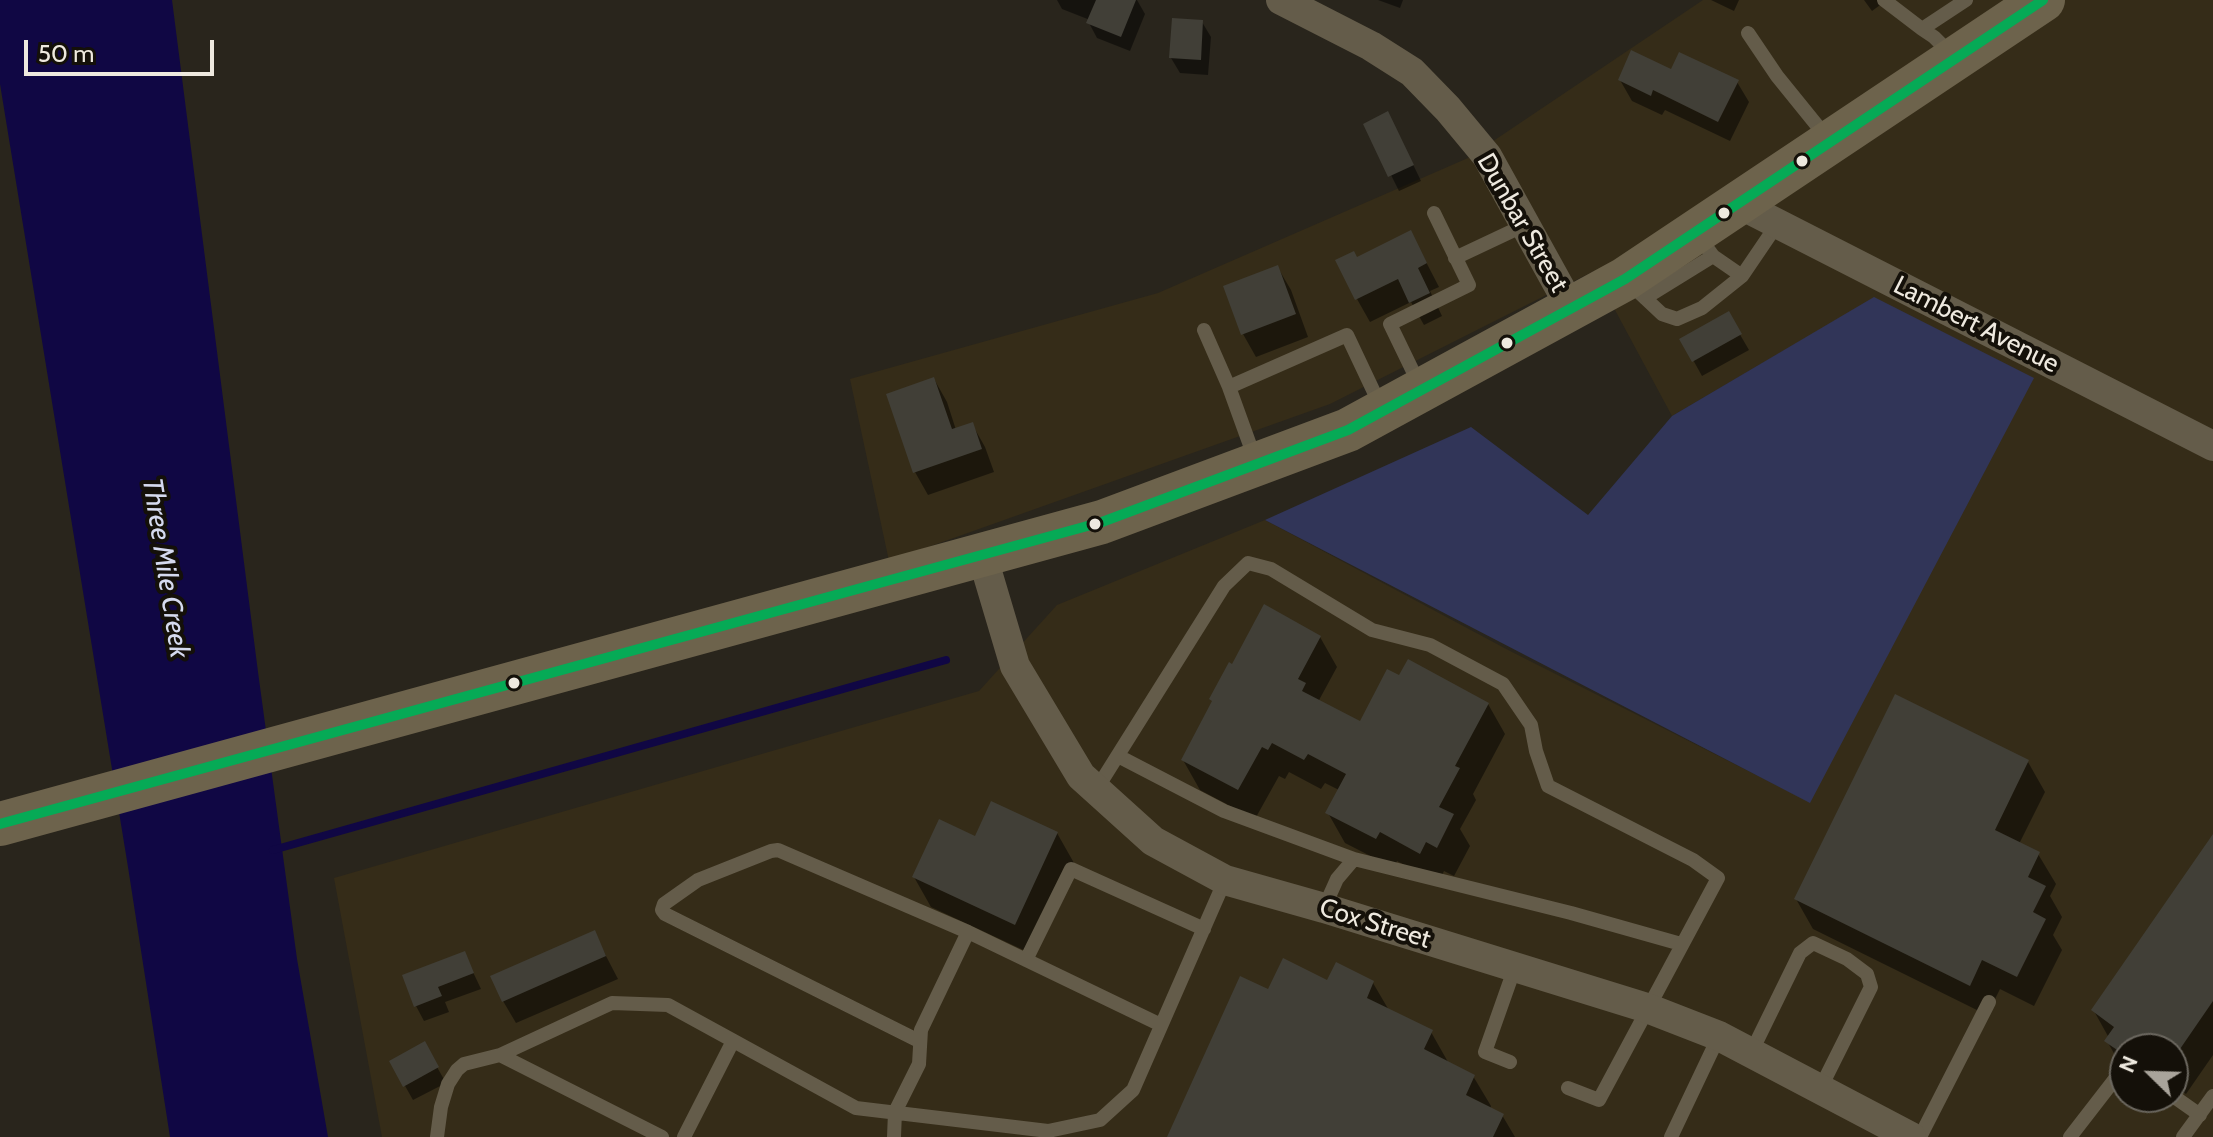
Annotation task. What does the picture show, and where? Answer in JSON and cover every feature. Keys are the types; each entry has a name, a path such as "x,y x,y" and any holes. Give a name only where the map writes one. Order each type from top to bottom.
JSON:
{"main road":[{"path":"0,824 1102,522 1348,430 1571,308 1635,289 1704,244 1739,204 2043,0"}],"street":[{"name":"Dunbar Street","path":"1281,0 1371,46 1412,72 1448,109 1487,156 1571,308"},
{"name":"Lambert Avenue","path":"1739,204 2213,446"},
{"name":"Cox Street","path":"982,555 1015,666 1081,776 1153,841 1225,880 1647,1008 1719,1036 1911,1137"}],"lane":[{"path":"1884,0 1934,37 1955,59"},
{"path":"1922,29 1966,0"},
{"path":"1748,33 1777,76 1831,142"},
{"path":"1422,390 1390,324 1469,285 1434,213"},
{"path":"1635,289 1662,314 1677,319 1702,308 1742,276 1778,223"},
{"path":"1455,258 1525,225"},
{"path":"1704,244 1742,276"},
{"path":"1204,330 1257,464"},
{"path":"1229,387 1347,335 1383,411"},
{"path":"1096,790 1224,586 1248,563 1271,569 1372,630 1430,645 1503,684 1531,725 1548,786 1693,860 1718,878 1599,1100 1568,1088"},
{"path":"1118,756 1224,811 1354,859 1681,944"},
{"path":"919,1041 665,914 662,910 664,904 698,880 778,850 968,932 1161,1025"},
{"path":"1324,908 1337,879 1354,859"},
{"path":"1026,960 1071,869 1204,929"},
{"path":"437,1137 448,1084 464,1064 500,1055 612,1003 668,1005 856,1108 1048,1131 1100,1120 1133,1090 1225,880"},
{"path":"894,1137 895,1112 919,1064 919,1041 927,1015 968,932"},
{"path":"1751,1053 1800,953 1813,943 1847,959 1867,974 1871,987 1820,1089"},
{"path":"1510,1062 1485,1052 1515,967"},
{"path":"1920,1137 1989,1002"},
{"path":"1671,1137 1719,1036"},
{"path":"684,1137 733,1041"},
{"path":"500,1055 662,1137"},
{"path":"2070,1137 2109,1087"},
{"path":"2183,1137 2213,1096"},
{"path":"2189,1107 2200,1115"},
{"path":"1100,1120 1103,1137"}],"shaded area":[{"path":"1703,0 2213,0 2213,1137 382,1137 334,878 979,691 1057,605 1265,520 1510,651 1810,802 1874,298 1672,416 1594,271 1330,404 889,561 850,379 1158,293 1468,158"},
{"path":"1874,297 2034,378 1810,803 1265,520 1471,427 1588,515 1672,416"}],"water":[{"name":"Three Mile Creek","path":"0,0 172,0 297,959 328,1137 170,1137 0,84"}],"building":[{"path":"1096,0 1136,0 1121,37 1086,23"},
{"path":"1172,18 1203,20 1201,60 1169,58"},
{"path":"1631,50 1671,69 1679,52 1739,80 1718,122 1653,90 1651,96 1618,80"},
{"path":"1388,111 1414,165 1388,177 1363,124"},
{"path":"1411,230 1427,263 1418,268 1430,293 1409,303 1398,279 1355,300 1335,260 1354,251 1357,257"},
{"path":"1278,265 1296,314 1241,335 1223,286"},
{"path":"1729,311 1742,334 1692,362 1679,339"},
{"path":"934,377 952,429 973,422 982,449 913,473 886,394"},
{"path":"1264,604 1321,636 1298,679 1306,683 1302,691 1360,721 1387,669 1399,675 1408,659 1489,703 1455,766 1460,768 1439,807 1454,814 1437,848 1426,842 1420,854 1380,832 1376,839 1325,813 1346,774 1308,754 1304,760 1272,743 1268,750 1262,747 1238,790 1181,760 1212,701 1209,699"},
{"path":"1895,694 2029,760 1995,830 2040,852 2028,877 2046,886 2033,912 2046,919 2017,977 1982,960 1970,986 1794,899"},
{"path":"991,801 1058,832 1015,925 912,877 939,819 975,836"},
{"path":"2213,834 2213,1001 2189,1036 2189,1033 2110,1033 2114,1027 2091,1010"},
{"path":"595,930 606,956 502,1002 490,976"},
{"path":"465,951 474,973 438,987 442,996 414,1007 402,975"},
{"path":"1283,958 1327,980 1336,962 1374,981 1367,998 1433,1030 1424,1049 1475,1075 1466,1095 1504,1114 1493,1137 1167,1137 1240,976 1268,989"},
{"path":"425,1041 439,1067 403,1087 389,1061"}],"waterway":[{"path":"273,850 946,660"}],"transit line":[{"path":"0,824 1102,522 1348,430 1625,279 2043,0"}]}
